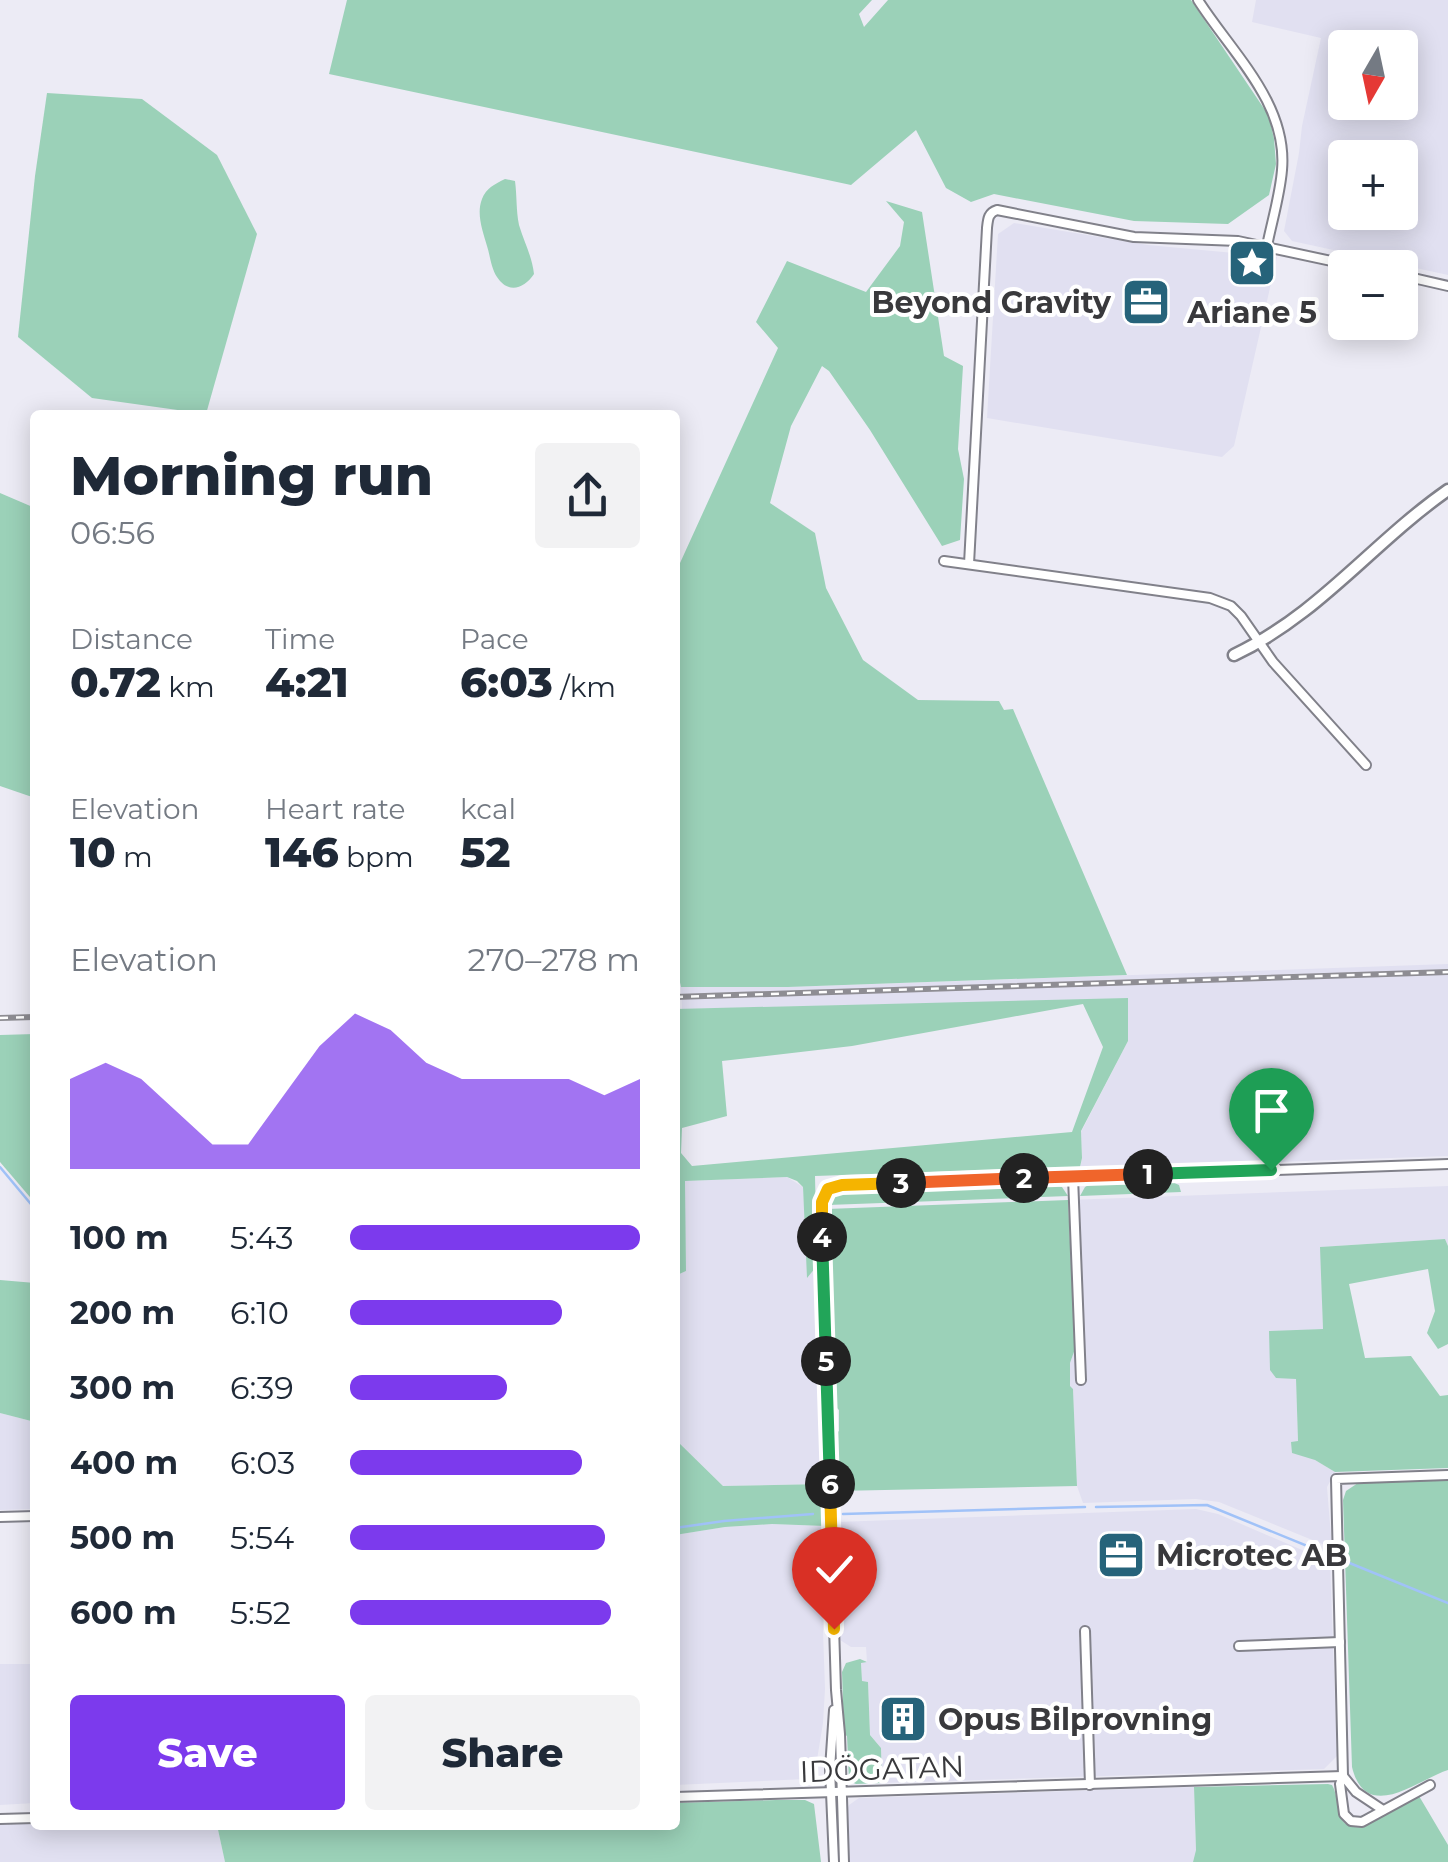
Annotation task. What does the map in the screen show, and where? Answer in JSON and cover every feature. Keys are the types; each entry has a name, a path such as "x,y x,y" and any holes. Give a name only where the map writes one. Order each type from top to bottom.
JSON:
{"street":[{"path":"1198,0 1271,106 1280,135 1282,169 1267,246"},
{"path":"969,564 990,214 996,210 1134,237 1218,239 1328,260"},
{"path":"1418,279 1448,286"},
{"path":"1234,655 1324,596 1448,490"},
{"path":"944,561 1210,598 1231,606 1247,622 1273,662 1366,766"},
{"path":"844,1862 821,1207 828,1189 842,1185 1448,1164"},
{"path":"1073,1176 1081,1380"},
{"path":"1430,1785 1362,1822 1351,1822 1344,1814 1336,1479 1448,1475"},
{"path":"0,1517 30,1516"},
{"path":"1085,1630 1090,1785"},
{"path":"1239,1646 1340,1642"},
{"path":"834,1862 830,1793 836,1690"},
{"path":"1344,1776 1356,1792 1384,1810"},
{"name":"IDÖGATAN","path":"680,1798 1344,1776"},
{"path":"0,1819 30,1818"}],"shaded area":[{"path":"1256,0 1448,0 1448,275 1418,268 1418,250 1333,250 1292,241 1284,231 1321,38 1252,22"},
{"path":"1014,223 1148,245 1277,257 1234,446 1222,457 987,418 998,234"},
{"path":"1448,964 1448,1156 1080,1169 1081,1132 1128,1041 1127,999 682,1009 681,987 788,987"},
{"path":"787,1177 803,1187 808,1277 817,1266 824,1484 723,1486 680,1444 680,1274 686,1271 684,1181"},
{"path":"1448,1186 1448,1246 1445,1239 1321,1247 1323,1329 1269,1332 1296,1378 1298,1441 1315,1460 1335,1472 1327,1487 1332,1548 1219,1502 1196,1499 1083,1503 1077,1486 1070,1387 1070,1363 1075,1349 1068,1200"},
{"path":"0,1413 30,1421 30,1509 0,1510"},
{"path":"1196,1509 1218,1514 1330,1562 1337,1756 1324,1769 882,1783 881,1748 870,1735 868,1682 862,1682 861,1662 867,1662 866,1647 851,1647 840,1640 837,1522"},
{"path":"825,1526 820,1543 823,1723 815,1772 806,1779 680,1785 680,1534 725,1527"},
{"path":"0,1664 30,1664 30,1803 0,1805"},
{"path":"1194,1787 1193,1862 848,1862 846,1812 859,1798"},
{"path":"30,1823 30,1830 218,1830 225,1862 0,1862 0,1824"}],"green space":[{"path":"347,0 872,0 859,14 864,27 888,0 1191,0 1269,116 1276,164 1269,195 1228,224 1134,221 994,194 971,202 946,188 916,130 851,185 329,74"},
{"path":"47,93 142,99 217,155 257,234 207,410 178,410 92,398 18,337"},
{"path":"505,179 515,181 519,225 534,274 516,287 506,286 495,273 480,217 486,192"},
{"path":"886,201 922,212 944,356 963,366 958,449 964,479 960,540 942,546 870,430 822,366 791,426 770,503 815,533 826,588 863,660 918,700 999,701 1004,710 1013,709 1127,975 681,987 680,563 778,348 756,322 787,261 866,292 900,246 904,222"},
{"path":"0,493 30,506 30,796 0,786"},
{"path":"1128,998 1128,1041 1081,1131 1080,1167 815,1176 817,1266 807,1278 803,1187 797,1181 787,1177 685,1181 686,1271 680,1274 680,1009","holes":["1083,1004 1103,1047 1072,1132 692,1166 681,1153 682,1128 727,1116 722,1061 852,1046"]},
{"path":"30,1034 30,1197 0,1162 0,1035"},
{"path":"1170,1181 1179,1185 1181,1192 1080,1196 1094,1182"},
{"path":"1052,1184 1062,1187 1068,1196 828,1205 843,1192"},
{"path":"1068,1200 1075,1349 1070,1363 1070,1386 1077,1486 836,1491 834,1435 839,1431 839,1410 833,1404 827,1209"},
{"path":"1445,1239 1448,1344 1438,1349 1427,1333 1435,1311 1428,1269 1349,1284 1365,1358 1411,1356 1440,1396 1448,1395 1448,1468 1335,1472 1292,1453 1291,1442 1298,1441 1296,1379 1276,1378 1270,1370 1269,1331 1323,1329 1320,1247"},
{"path":"0,1280 30,1283 30,1421 0,1413"},
{"path":"680,1444 723,1486 824,1484 825,1526 725,1527 680,1534"},
{"path":"1448,1479 1448,1770 1381,1796 1369,1793 1359,1784 1352,1767 1343,1500 1346,1491 1358,1483"},
{"path":"860,1659 867,1662 861,1663 862,1681 868,1682 870,1735 881,1748 882,1783 849,1781 842,1672 846,1663"},
{"path":"1332,1785 1342,1820 1354,1827 1364,1827 1419,1796 1448,1845 1448,1862 1193,1862 1194,1787"},
{"path":"805,1800 814,1804 821,1862 225,1862 218,1830 680,1830 680,1803"}],"waterway":[{"path":"0,1167 30,1203"},
{"path":"1096,1507 1207,1505 1322,1552"},
{"path":"843,1514 1085,1507"},
{"path":"680,1527 813,1514"},
{"path":"1347,1562 1448,1603"}],"railway":[{"path":"680,997 1448,972"},
{"path":"0,1018 30,1017"}],"place":[{"name":"Ariane 5","path":"1252,263"},
{"name":"Beyond Gravity","path":"1146,302"},
{"name":"Microtec AB","path":"1121,1555"},
{"name":"Opus Bilprovning","path":"903,1719"}],"route":[{"path":"834,1629 821,1207 828,1189 842,1185 1271,1170"}]}
